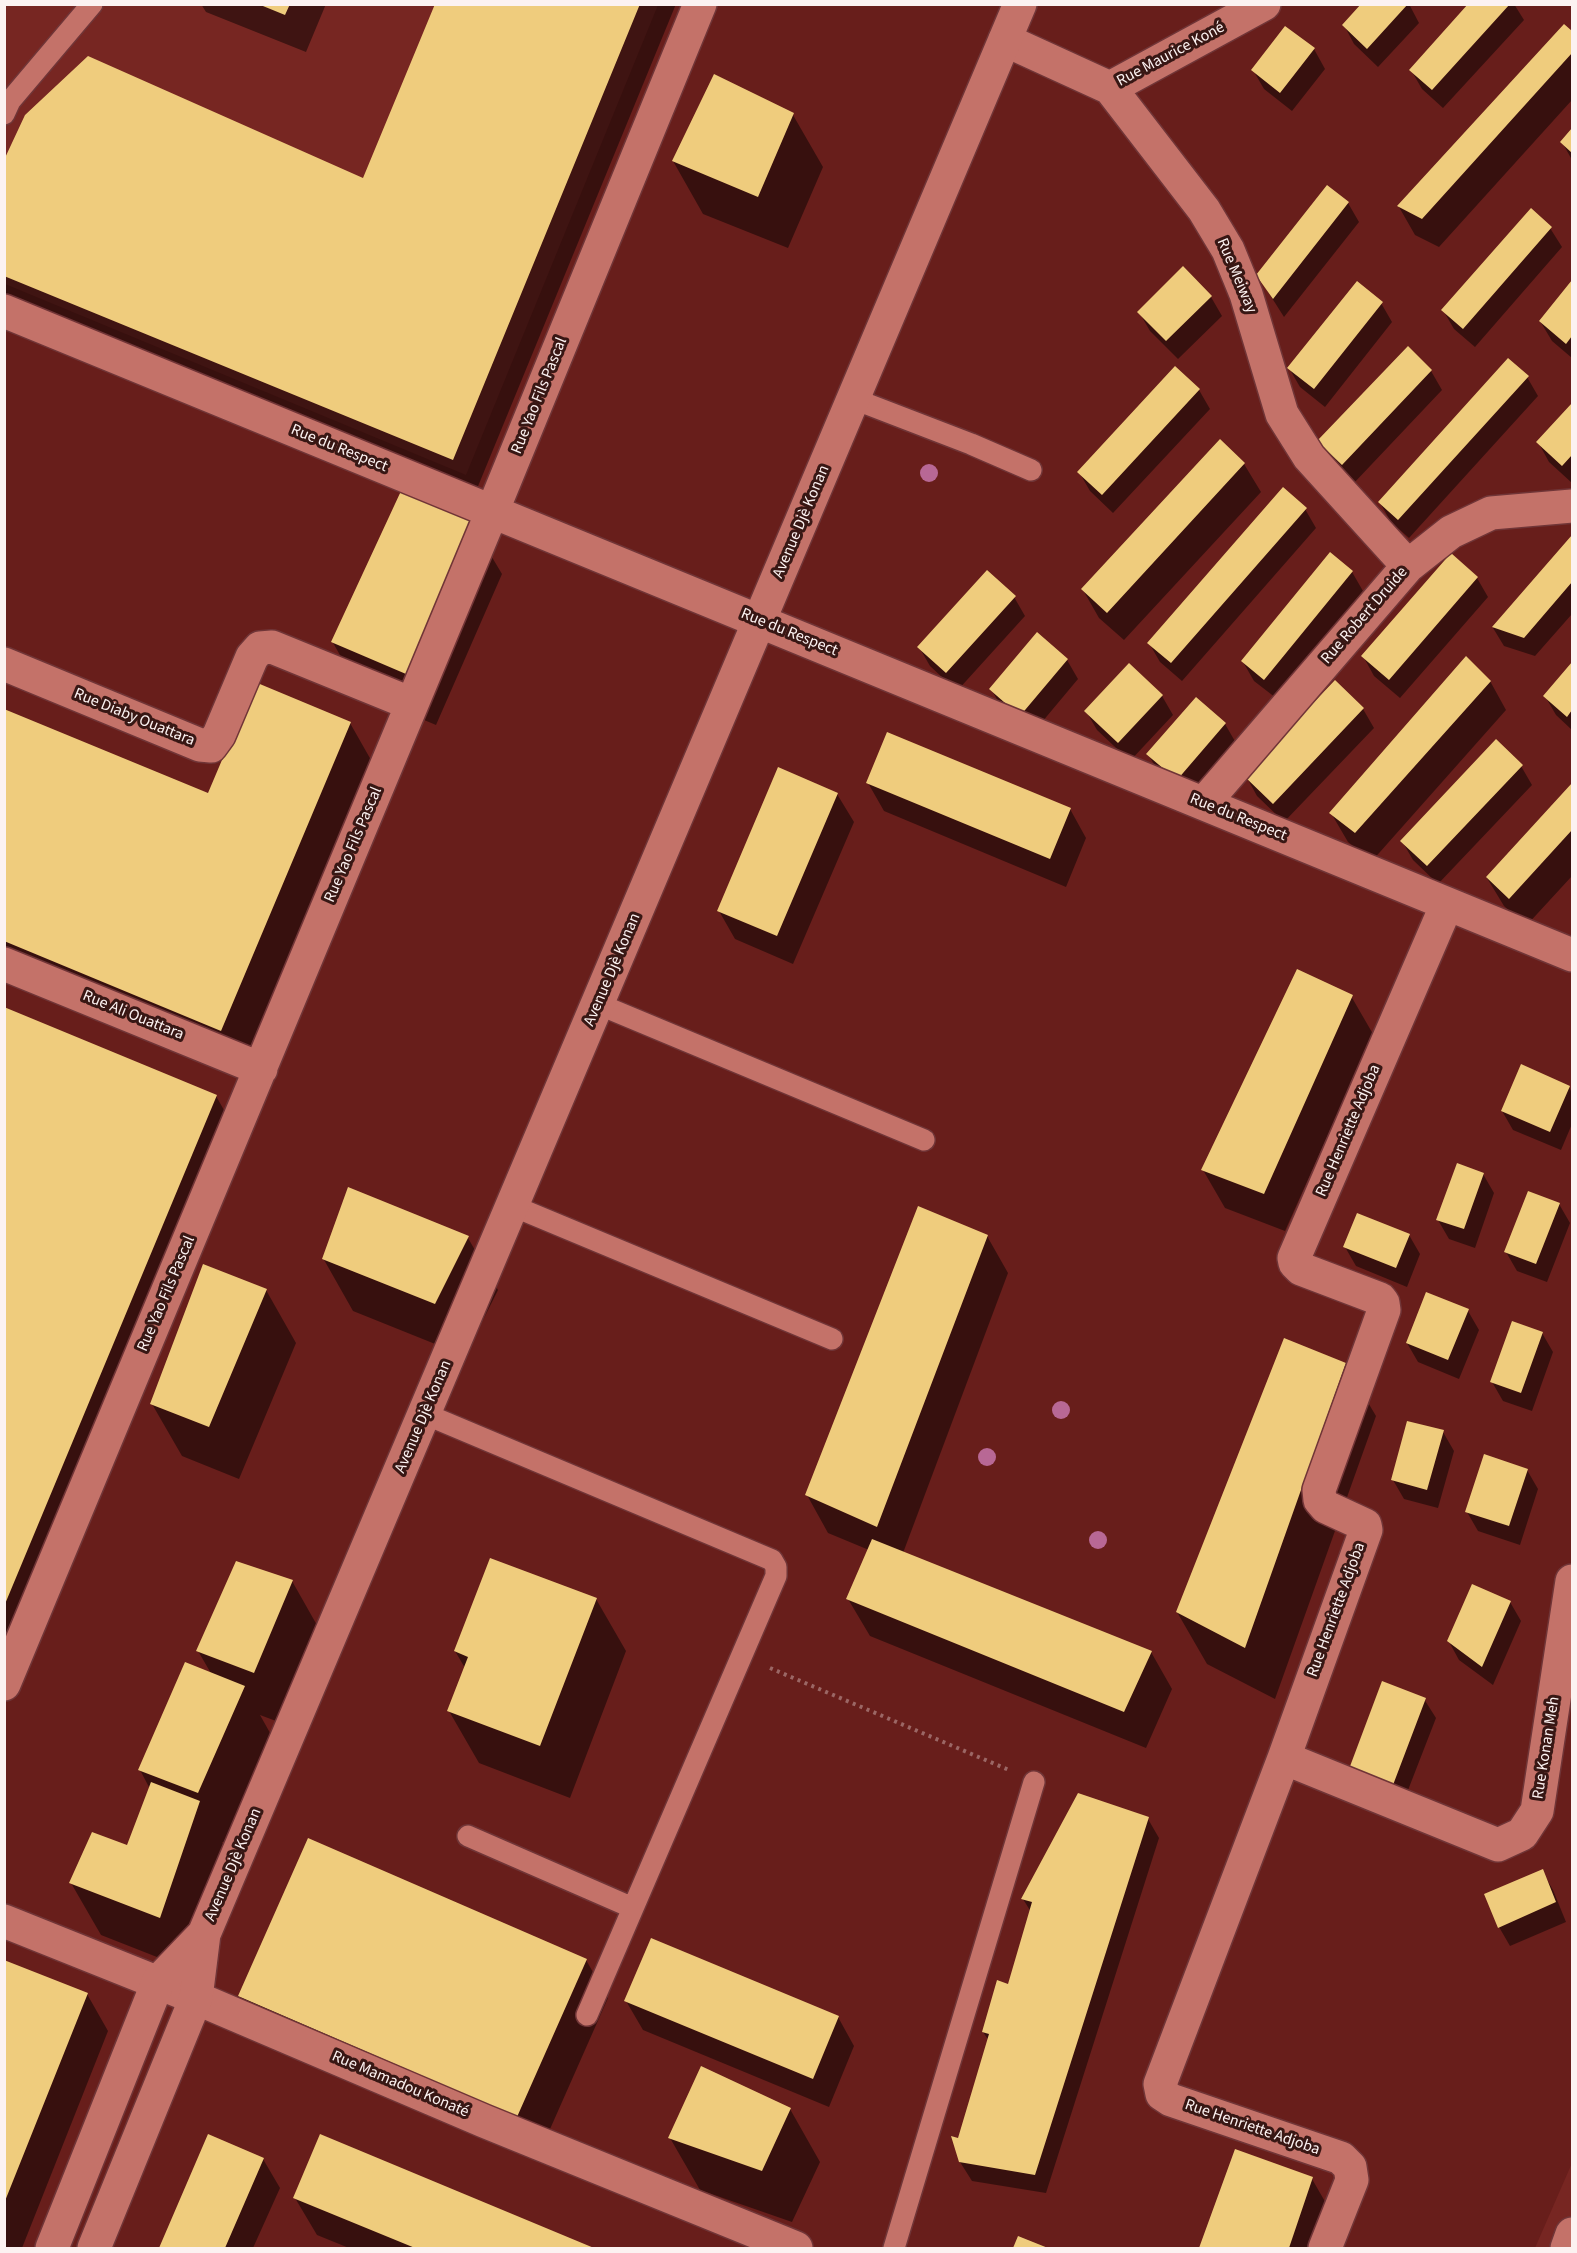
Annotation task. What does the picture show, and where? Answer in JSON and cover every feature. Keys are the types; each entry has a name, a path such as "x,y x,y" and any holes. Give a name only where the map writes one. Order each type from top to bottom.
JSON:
{"street":[{"name":"Rue Yao Fils Pascal","path":"4,1684 492,512 700,4"},
{"name":"Avenue Djè Konan","path":"94,2248 196,1998 204,1934 1020,4"},
{"name":"Rue Maurice Koné","path":"1110,87 1263,4"},
{"name":"Rue Meiway","path":"1005,40 1110,87 1204,210 1228,250 1246,294 1282,414 1309,457 1408,566"},
{"name":"Rue du Respect","path":"4,311 1572,955"},
{"name":"Rue Robert Druide","path":"1204,803 1408,566 1450,532 1491,513 1572,506"},
{"name":"Rue Diaby Ouattara","path":"4,664 200,745 211,746 219,735 252,657 260,648 272,647 412,704"},
{"name":"Rue Henriette Adjoba","path":"1325,2248 1352,2180 1350,2167 1341,2158 1171,2100 1162,2094 1160,2084 1284,1758 1366,1530 1365,1525 1326,1508 1320,1500 1319,1490 1384,1310 1383,1303 1380,1299 1302,1269 1295,1263 1294,1258 1447,904"},
{"name":"Rue Ali Ouattara","path":"4,964 261,1069"},
{"name":"Rue Konan Meh","path":"1284,1758 1498,1845 1522,1834 1537,1811 1572,1581"},
{"name":"Rue Mamadou Konaté","path":"4,1921 158,1982 484,2121 796,2248"},
{"name":"Avenue Djè Konan","path":"52,2248 158,1982 204,1934"},
{"path":"1566,2248 1572,2234"}],"lane":[{"path":"4,114 10,101 92,4"},
{"path":"854,399 1031,470"},
{"path":"598,1004 924,1140"},
{"path":"513,1206 832,1339"},
{"path":"425,1414 772,1560 777,1567 777,1576 587,2015"},
{"path":"894,2248 1034,1782"},
{"path":"468,1836 633,1908"}],"path":[{"path":"742,1656 1034,1782"}],"shaded area":[{"path":"4,5 658,5 466,475 5,284"},
{"path":"1572,2163 1572,2248 1535,2248"}],"building":[{"path":"258,4 290,4 285,15"},
{"path":"435,4 640,4 453,460 4,276 4,160 25,115 88,56 363,178"},
{"path":"1361,4 1408,4 1367,49 1342,25"},
{"path":"1468,4 1510,4 1432,90 1409,70"},
{"path":"1564,24 1572,31 1572,53 1422,219 1397,206"},
{"path":"1285,26 1315,48 1280,93 1251,70"},
{"path":"714,74 794,113 758,197 672,161"},
{"path":"1572,128 1572,153 1560,142"},
{"path":"1327,185 1349,202 1273,299 1256,275"},
{"path":"1531,208 1552,227 1463,329 1441,310"},
{"path":"1183,266 1212,296 1166,341 1137,312"},
{"path":"1572,280 1572,336 1566,344 1539,321"},
{"path":"1357,281 1383,302 1314,389 1287,368"},
{"path":"1408,346 1432,370 1342,465 1317,441"},
{"path":"1508,358 1529,376 1398,520 1378,502"},
{"path":"1175,366 1200,389 1102,495 1077,472"},
{"path":"1572,403 1572,455 1562,466 1536,442"},
{"path":"1220,439 1245,463 1107,613 1081,589"},
{"path":"1283,487 1307,508 1171,663 1147,643"},
{"path":"401,491 472,521 406,674 331,642"},
{"path":"1572,535 1572,582 1524,638 1492,627"},
{"path":"1330,552 1353,571 1264,680 1241,661"},
{"path":"1451,553 1478,577 1389,680 1361,656"},
{"path":"987,570 1016,596 946,673 917,647"},
{"path":"1037,632 1068,659 1020,716 989,689"},
{"path":"1466,656 1491,681 1355,833 1329,813"},
{"path":"1572,662 1572,710 1567,717 1543,696"},
{"path":"1129,663 1163,695 1118,743 1084,711"},
{"path":"1335,680 1364,708 1273,804 1244,776"},
{"path":"255,682 351,722 221,1031 4,941 4,709 208,793"},
{"path":"1196,697 1226,723 1177,780 1146,754"},
{"path":"887,732 1071,808 1050,859 866,783"},
{"path":"1496,739 1523,765 1427,866 1400,841"},
{"path":"778,767 838,793 777,936 717,911"},
{"path":"1572,783 1572,830 1509,899 1486,877"},
{"path":"1297,969 1353,995 1264,1194 1201,1170"},
{"path":"4,1007 217,1095 5,1604 4,1604"},
{"path":"1521,1064 1570,1086 1550,1132 1501,1111"},
{"path":"1457,1163 1484,1173 1464,1229 1436,1220"},
{"path":"348,1187 469,1236 435,1304 322,1259"},
{"path":"1528,1191 1560,1203 1536,1264 1504,1252"},
{"path":"918,1206 988,1235 877,1527 805,1495"},
{"path":"1357,1213 1410,1234 1396,1268 1343,1247"},
{"path":"203,1264 267,1289 209,1427 150,1404"},
{"path":"1426,1292 1469,1309 1448,1360 1406,1343"},
{"path":"1512,1321 1543,1332 1521,1393 1490,1382"},
{"path":"1284,1338 1346,1363 1245,1648 1176,1612"},
{"path":"1407,1421 1444,1430 1427,1490 1391,1480"},
{"path":"1484,1454 1528,1469 1509,1526 1465,1512"},
{"path":"872,1539 1152,1651 1124,1712 846,1599"},
{"path":"490,1558 597,1598 540,1746 447,1711 468,1657 454,1651"},
{"path":"236,1561 293,1580 254,1673 196,1651"},
{"path":"1472,1584 1511,1601 1482,1667 1447,1641"},
{"path":"185,1662 245,1686 198,1793 138,1770"},
{"path":"1382,1681 1426,1698 1393,1785 1349,1769"},
{"path":"151,1782 200,1801 160,1918 69,1883 92,1832 127,1845"},
{"path":"1078,1793 1149,1817 1035,2175 959,2162 951,2136 958,2138 989,2034 982,2032 997,1980 1008,1984 1032,1902 1021,1899"},
{"path":"308,1838 587,1959 517,2117 238,1996"},
{"path":"1543,1869 1556,1902 1498,1928 1484,1894"},
{"path":"651,1938 839,2016 813,2079 624,2001"},
{"path":"4,1960 88,1993 5,2201 4,2201"},
{"path":"701,2066 791,2108 762,2171 668,2138"},
{"path":"208,2134 264,2158 225,2248 159,2248"},
{"path":"320,2134 594,2248 415,2248 293,2198"},
{"path":"1235,2149 1313,2177 1289,2248 1199,2248"},
{"path":"1018,2236 1048,2248 1013,2248"}]}
